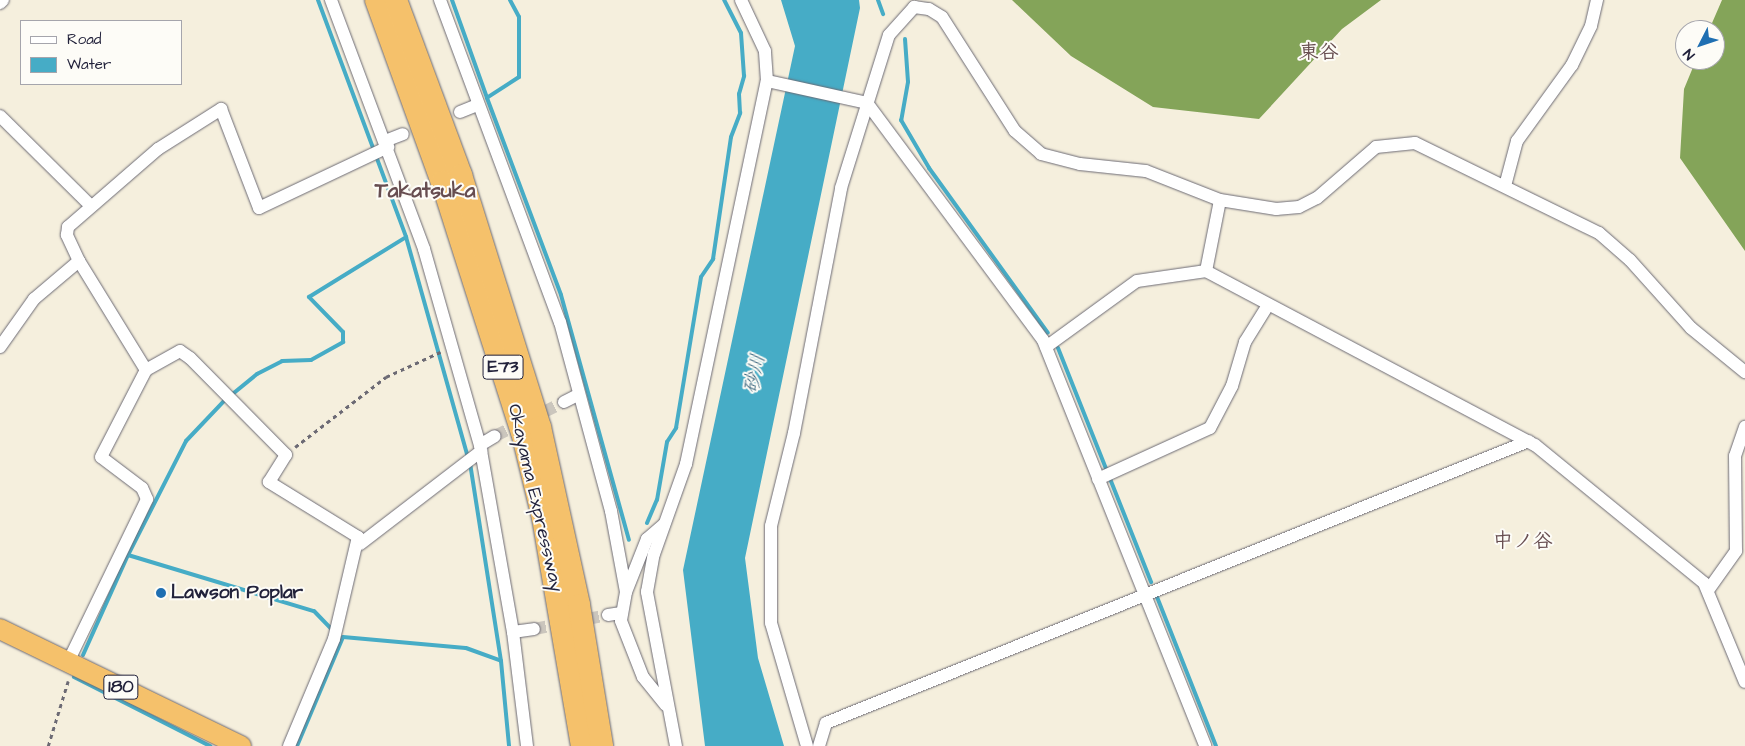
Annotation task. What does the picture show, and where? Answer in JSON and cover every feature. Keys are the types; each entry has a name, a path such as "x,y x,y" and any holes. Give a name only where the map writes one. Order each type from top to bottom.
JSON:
{"highway":[{"name":"Okayama Expressway","path":"376,0 442,182 522,432 543,518 582,746"},
{"name":"Okayama Expressway","path":"396,0 461,175 540,427 579,605 602,746"},
{"name":"180","path":"0,629 241,746"}],"street":[{"path":"331,0 381,149 424,248 475,452 513,632 527,746"},
{"path":"440,0 477,105 560,322 578,395 611,510 626,592"},
{"path":"676,746 666,705 647,592 654,554 668,521 686,464 771,82 765,51 741,0"},
{"path":"1506,186 1517,141 1572,65 1591,26 1597,0"},
{"path":"807,746 771,623 771,526 794,433 839,197 862,102 893,27 914,7 929,9 942,18 1016,131 1040,154 1080,164 1161,175 1220,200 1276,209 1299,207 1328,190 1376,147 1402,142 1456,160 1599,233 1630,260 1690,328 1745,372"},
{"path":"771,82 862,102 1046,347 1105,476 1145,596 1205,746"},
{"path":"460,112 477,105"},
{"path":"146,370 80,261 67,235 68,227 90,205 158,149 221,109 260,208 381,149 403,134"},
{"path":"0,116 90,205"},
{"path":"1206,271 1220,200"},
{"path":"0,347 34,299 80,261"},
{"path":"1046,347 1138,281 1206,271 1529,441 1709,589 1745,682"},
{"path":"1105,476 1210,428 1232,386 1245,342 1268,305"},
{"path":"70,663 147,499 142,488 101,457 146,370 180,352 286,454 269,482 352,530 360,544"},
{"path":"564,402 578,395"},
{"path":"1709,589 1736,551 1739,534 1735,464 1745,427"},
{"path":"289,746 336,634 360,544 495,436"},
{"path":"819,746 826,723 1529,441"},
{"path":"666,705 643,677 614,614 626,592 647,539 668,521"},
{"path":"513,632 534,628"}],"path":[{"path":"286,454 358,396 436,354"},
{"path":"48,746 70,663"}],"green space":[{"path":"1012,0 1381,0 1342,29 1259,119 1153,107 1071,56"},
{"path":"1722,0 1745,0 1745,251 1680,158 1684,89 1692,70 1725,70 1725,20 1713,20"}],"water":[{"name":"砂川","path":"781,0 859,0 860,8 745,558 758,658 784,746 705,746 683,570 795,46"}],"waterway":[{"path":"318,0 406,237 468,457"},
{"path":"452,0 487,98"},
{"path":"510,0 519,17 519,77 487,98 561,295 629,540"},
{"path":"647,523 657,500 667,442 676,428 701,277 713,259 731,137 740,113 739,94 744,76 741,33 724,0"},
{"path":"878,0 883,14"},
{"path":"905,39 908,82 901,120 929,168 1048,333"},
{"path":"128,555 186,441 224,401 257,374 282,361 311,360 343,342 343,332 309,297 406,237"},
{"path":"1058,348 1151,582"},
{"path":"297,746 343,637 466,648 501,661 470,464"},
{"path":"83,655 128,555 314,611 334,632"},
{"path":"1157,597 1216,746"},
{"path":"501,661 509,746"},
{"path":"74,677 210,746"}],"tunnel":[{"path":"495,436 564,402"},
{"path":"534,629 608,615"}],"place":[{"name":"Lawson Poplar","path":"161,593"}],"district":[{"name":"東谷","path":"1319,52"},
{"name":"Takatsuka","path":"425,191"},
{"name":"中ノ谷","path":"1523,541"}]}
